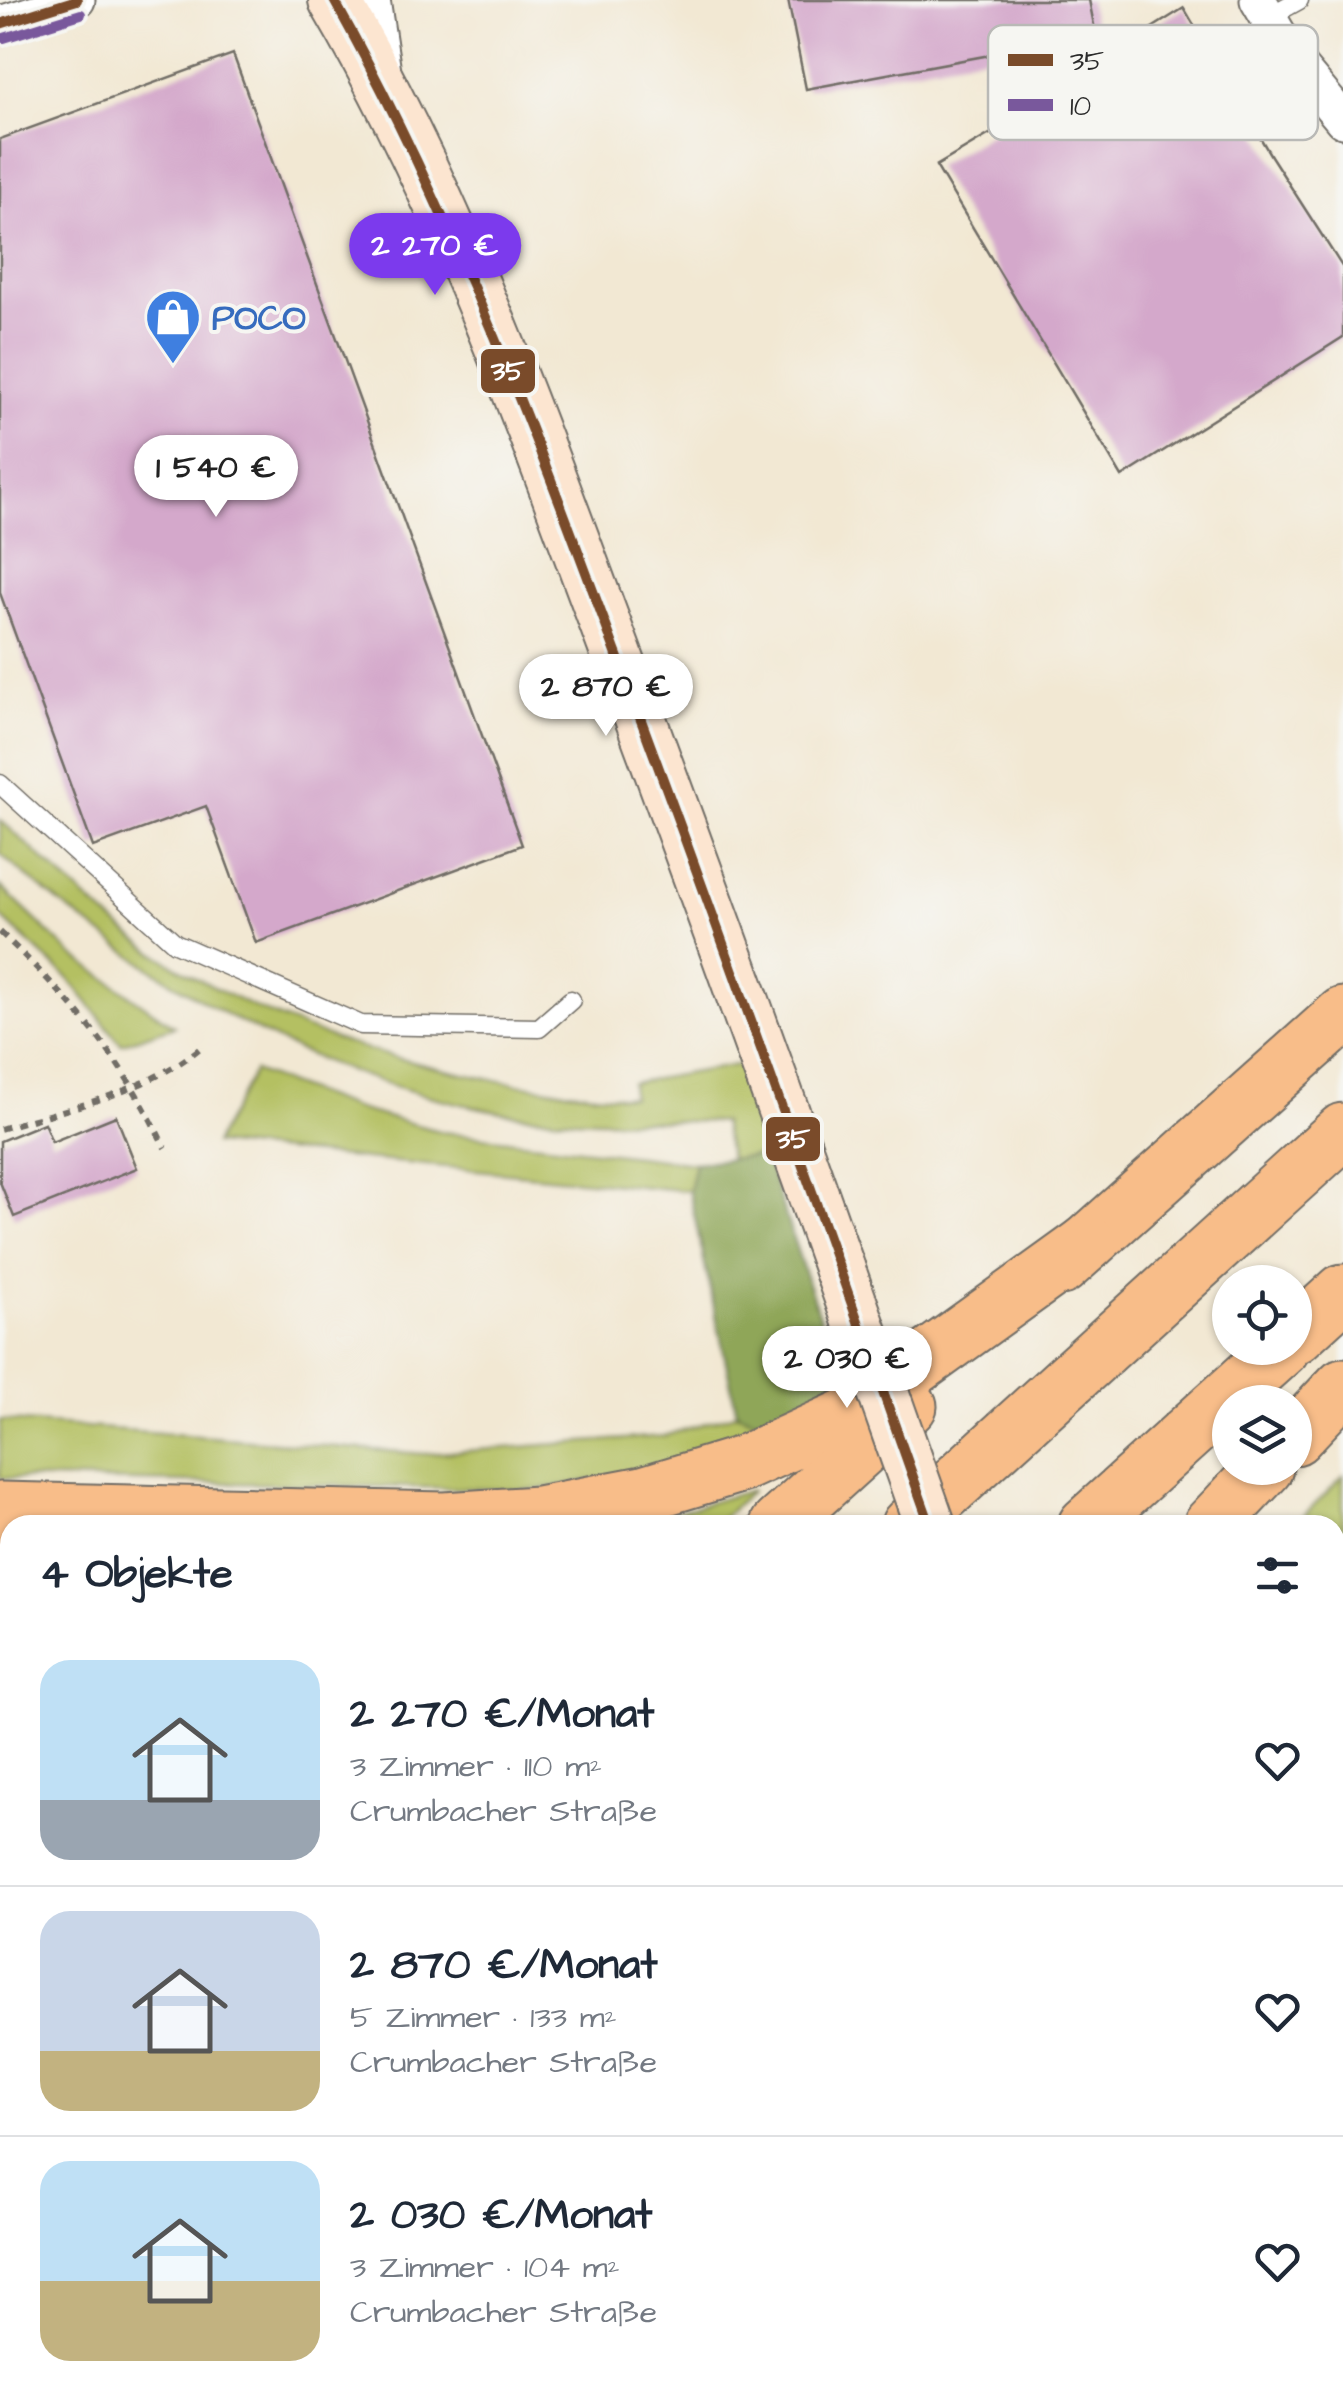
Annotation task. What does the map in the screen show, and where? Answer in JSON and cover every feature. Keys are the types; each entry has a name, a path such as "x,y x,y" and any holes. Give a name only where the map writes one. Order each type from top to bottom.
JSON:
{"highway":[{"path":"789,1515 1343,1015"},
{"path":"920,1515 1343,1130"},
{"path":"523,1515 643,1494 742,1464 848,1416 1088,1243"},
{"path":"1312,1320 1343,1292"},
{"path":"1097,1515 1263,1365"},
{"path":"1312,1418 1343,1386"},
{"path":"1220,1515 1249,1485"},
{"path":"0,1510 223,1515"}],"main road":[{"path":"334,0 385,88 443,213 552,480 735,970 926,1515"}],"street":[{"path":"0,10 13,0"},
{"path":"0,24 77,0"},
{"path":"372,0 385,88"},
{"path":"1318,90 1343,120"}],"lane":[{"path":"1263,9 1299,0"},
{"path":"0,784 175,942 361,1024 539,1028 571,1000"}],"path":[{"path":"0,932 74,1004 109,1046 165,1148"},
{"path":"0,1129 134,1088 170,1072 199,1049"}],"green space":[{"path":"0,820 146,947 221,991 333,1038 392,1056 512,1083 632,1097 631,1083 742,1064 765,1155 730,1159 722,1122 583,1120 501,1112 360,1075 295,1049 173,983 57,900 0,854"},
{"path":"0,886 71,954 174,1026 121,1044 68,978 0,916"},
{"path":"254,1071 357,1109 443,1132 695,1163 689,1191 214,1144"},
{"path":"765,1155 842,1384 769,1425 737,1413 689,1191 695,1163"},
{"path":"737,1413 769,1425 689,1463 535,1490 0,1478 0,1420 425,1454 664,1436"},
{"path":"1343,1476 1343,1515 1305,1515"},
{"path":"752,1490 726,1515 666,1515"}],"building":[{"path":"788,0 1089,0 1094,25 988,25 988,55 806,89"},
{"path":"1184,8 1194,25 1157,25"},
{"name":"POCO","path":"233,54 522,845 256,943 206,806 93,847 0,593 0,139"},
{"path":"988,135 988,140 1262,140 1343,268 1343,337 1122,477 936,166"},
{"path":"116,1116 137,1168 14,1217 0,1182 0,1141 44,1123 52,1142"}],"transit line":[{"name":"35","path":"0,24 77,0"},
{"name":"35","path":"334,0 419,167 530,425 706,897 926,1515"},
{"name":"10","path":"4,38 81,14"}],"place":[{"name":"POCO","path":"173,366"}]}
